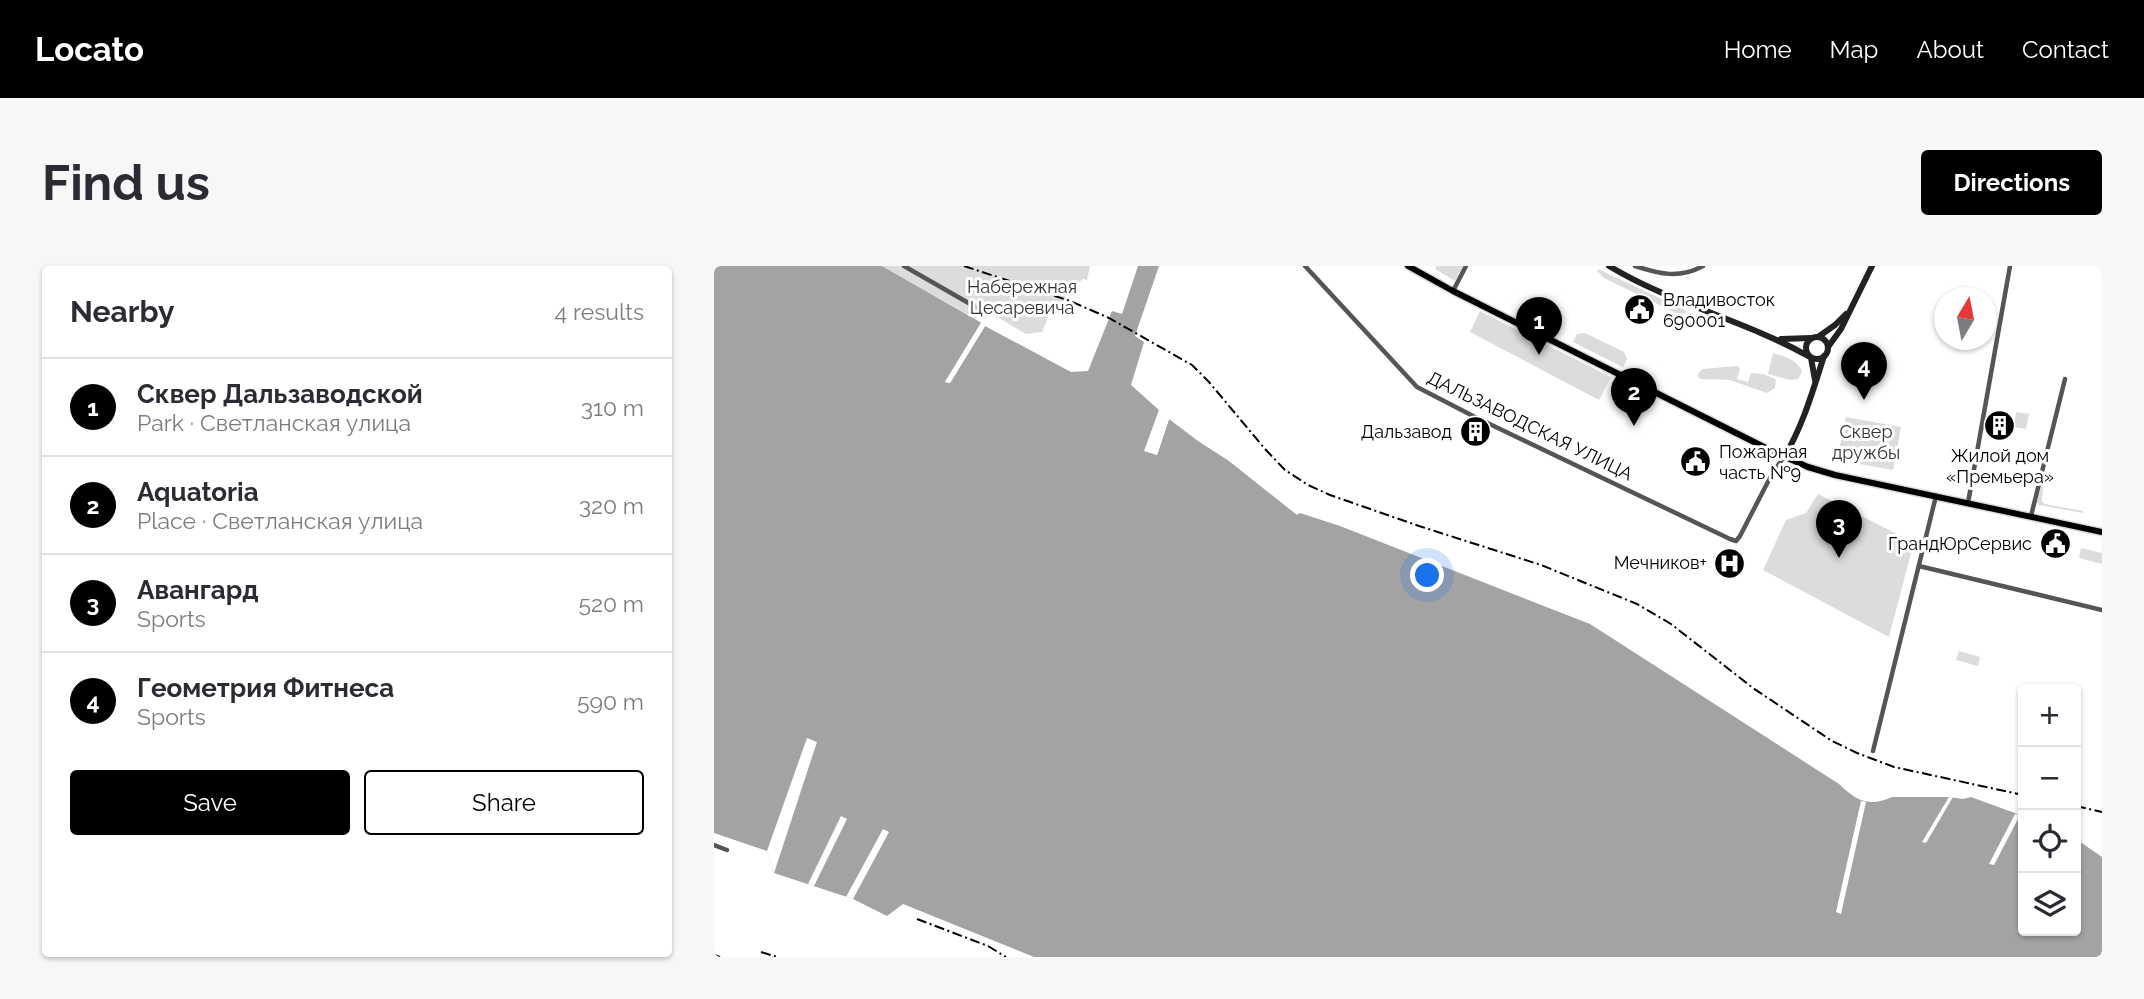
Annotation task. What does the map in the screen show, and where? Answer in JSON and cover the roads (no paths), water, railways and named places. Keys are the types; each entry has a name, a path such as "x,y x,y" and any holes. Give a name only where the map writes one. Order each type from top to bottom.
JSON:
{"main road":[{"path":"1408,266 1453,291 1808,467 2102,532"},
{"path":"1609,266 1685,303 1779,340 1809,357 1817,359 1824,356"},
{"path":"1784,457 1792,443 1828,347 1841,329 1872,266"},
{"path":"1815,385 1815,373 1805,346 1835,326 1850,310"},
{"path":"1779,340 1815,337 1823,339 1828,347"}],"street":[{"path":"904,266 979,309"},
{"name":"ДАЛЬЗАВОДСКАЯ УЛИЦА","path":"1305,266 1417,387 1730,539 1736,541 1740,536 1773,472 1784,457"},
{"path":"1453,291 1466,266"},
{"path":"1635,266 1666,275 1679,275 1703,266"},
{"path":"1968,503 2010,266"},
{"path":"2031,516 2065,379"},
{"path":"1873,751 1936,496"},
{"path":"1919,566 2102,610"},
{"path":"714,845 727,850"}],"railway":[{"path":"964,266 1070,301 1109,318 1192,365 1285,470 1308,485 1419,526 1541,565 1637,604 1671,624 1753,688 1832,741 1857,753 1894,767 2018,794"},
{"path":"2081,807 2102,812"},
{"path":"917,919 988,946 1006,957"},
{"path":"761,952 777,957"},
{"path":"714,955 720,957"}],"place":[{"name":"Владивосток 690001","path":"1640,310"},
{"name":"Сквер Дальзаводской","path":"1539,355"},
{"name":"Геометрия Фитнеса","path":"1864,400"},
{"name":"Жилой дом «Премьера»","path":"2000,425"},
{"name":"Aquatoria","path":"1634,426"},
{"name":"Дальзавод","path":"1475,432"},
{"name":"Пожарная часть №9","path":"1696,462"},
{"name":"ГрандЮрСервис","path":"2055,544"},
{"name":"Авангард","path":"1839,558"},
{"name":"Мечников+","path":"1730,563"}],"park label":[{"name":"Набережная Цесаревича","path":"1022,297"},
{"name":"Сквер дружбы","path":"1866,442"}]}
